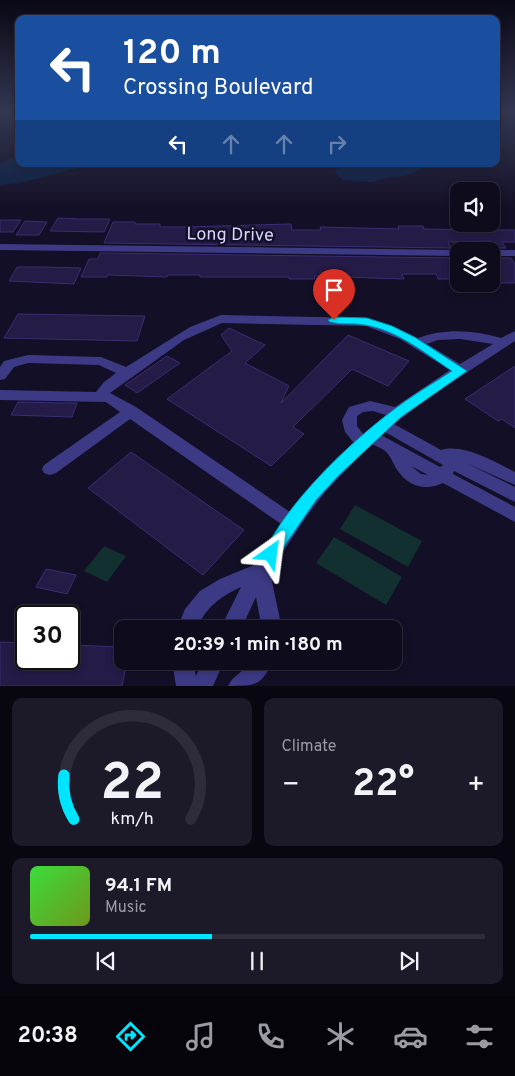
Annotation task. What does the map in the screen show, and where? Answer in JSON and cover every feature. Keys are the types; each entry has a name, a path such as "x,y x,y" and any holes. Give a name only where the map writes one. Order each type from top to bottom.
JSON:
{"street":[{"name":"Long Drive","path":"0,247 450,253"},
{"path":"500,253 515,253"},
{"path":"100,396 109,386 126,374 198,327 221,319 367,322 388,328 417,343 461,371"},
{"path":"417,343 440,336 479,336 509,339"},
{"path":"235,620 261,571 292,522 311,496 333,472 397,414 509,339"},
{"path":"0,376 9,364 28,359 101,361 126,374"},
{"path":"0,395 109,397 292,522"},
{"path":"397,414 379,407 368,406 352,413 349,428 352,433 394,449 398,462 410,475 418,479 432,482 438,481 453,462"},
{"path":"50,469 131,411"},
{"path":"384,425 418,445 436,452 493,485 515,495"},
{"path":"436,452 473,458 515,515"},
{"path":"443,475 493,485 515,479"},
{"path":"191,620 203,600 212,592 261,571"},
{"path":"261,571 270,620"},
{"path":"184,670 187,686"},
{"path":"202,686 210,670"},
{"path":"238,686 255,674 257,670"}],"green space":[{"path":"355,505 422,541 408,567 340,529"},
{"path":"334,537 402,577 386,605 316,563"},
{"path":"104,546 126,556 107,582 84,571"}],"water":[{"path":"15,157 15,167 81,167 19,183 0,185 0,163"},
{"path":"337,167 422,167 420,170 405,176 389,177 372,182 343,180 335,172"}],"building":[{"path":"58,218 110,219 104,232 50,231"},
{"path":"0,220 21,220 13,232 0,232"},
{"path":"25,221 47,222 39,235 16,235"},
{"path":"113,222 160,224 160,227 291,224 292,230 321,230 320,227 399,229 398,226 423,226 424,229 450,229 450,232 500,232 500,230 515,230 515,242 502,242 506,248 500,248 500,242 491,241 448,242 450,248 104,243"},
{"path":"100,253 450,258 450,279 438,279 436,274 402,274 404,279 314,276 315,279 289,279 289,277 200,277 200,275 168,275 167,277 108,275 107,277 81,277 89,259 98,259"},
{"path":"500,258 511,258 515,264 515,283 500,283"},
{"path":"17,267 81,268 74,284 9,281"},
{"path":"18,314 145,316 137,341 4,338"},
{"path":"229,328 265,345 245,363 289,386 281,403 348,335 409,361 388,386 352,369 293,427 304,434 271,466 167,399 232,351 221,335"},
{"path":"167,356 180,363 137,393 125,385"},
{"path":"515,366 515,428 502,419 498,421 465,399"},
{"path":"18,402 77,403 72,417 11,415"},
{"path":"131,452 244,530 203,575 88,488"},
{"path":"46,569 76,575 67,594 36,587"},
{"path":"0,642 15,643 15,670 80,670 80,645 114,647 114,670 125,670 122,686 0,686"}],"route":[{"path":"271,554 311,496 370,436 397,414 461,371 412,340 388,328 374,323 334,320"}]}
